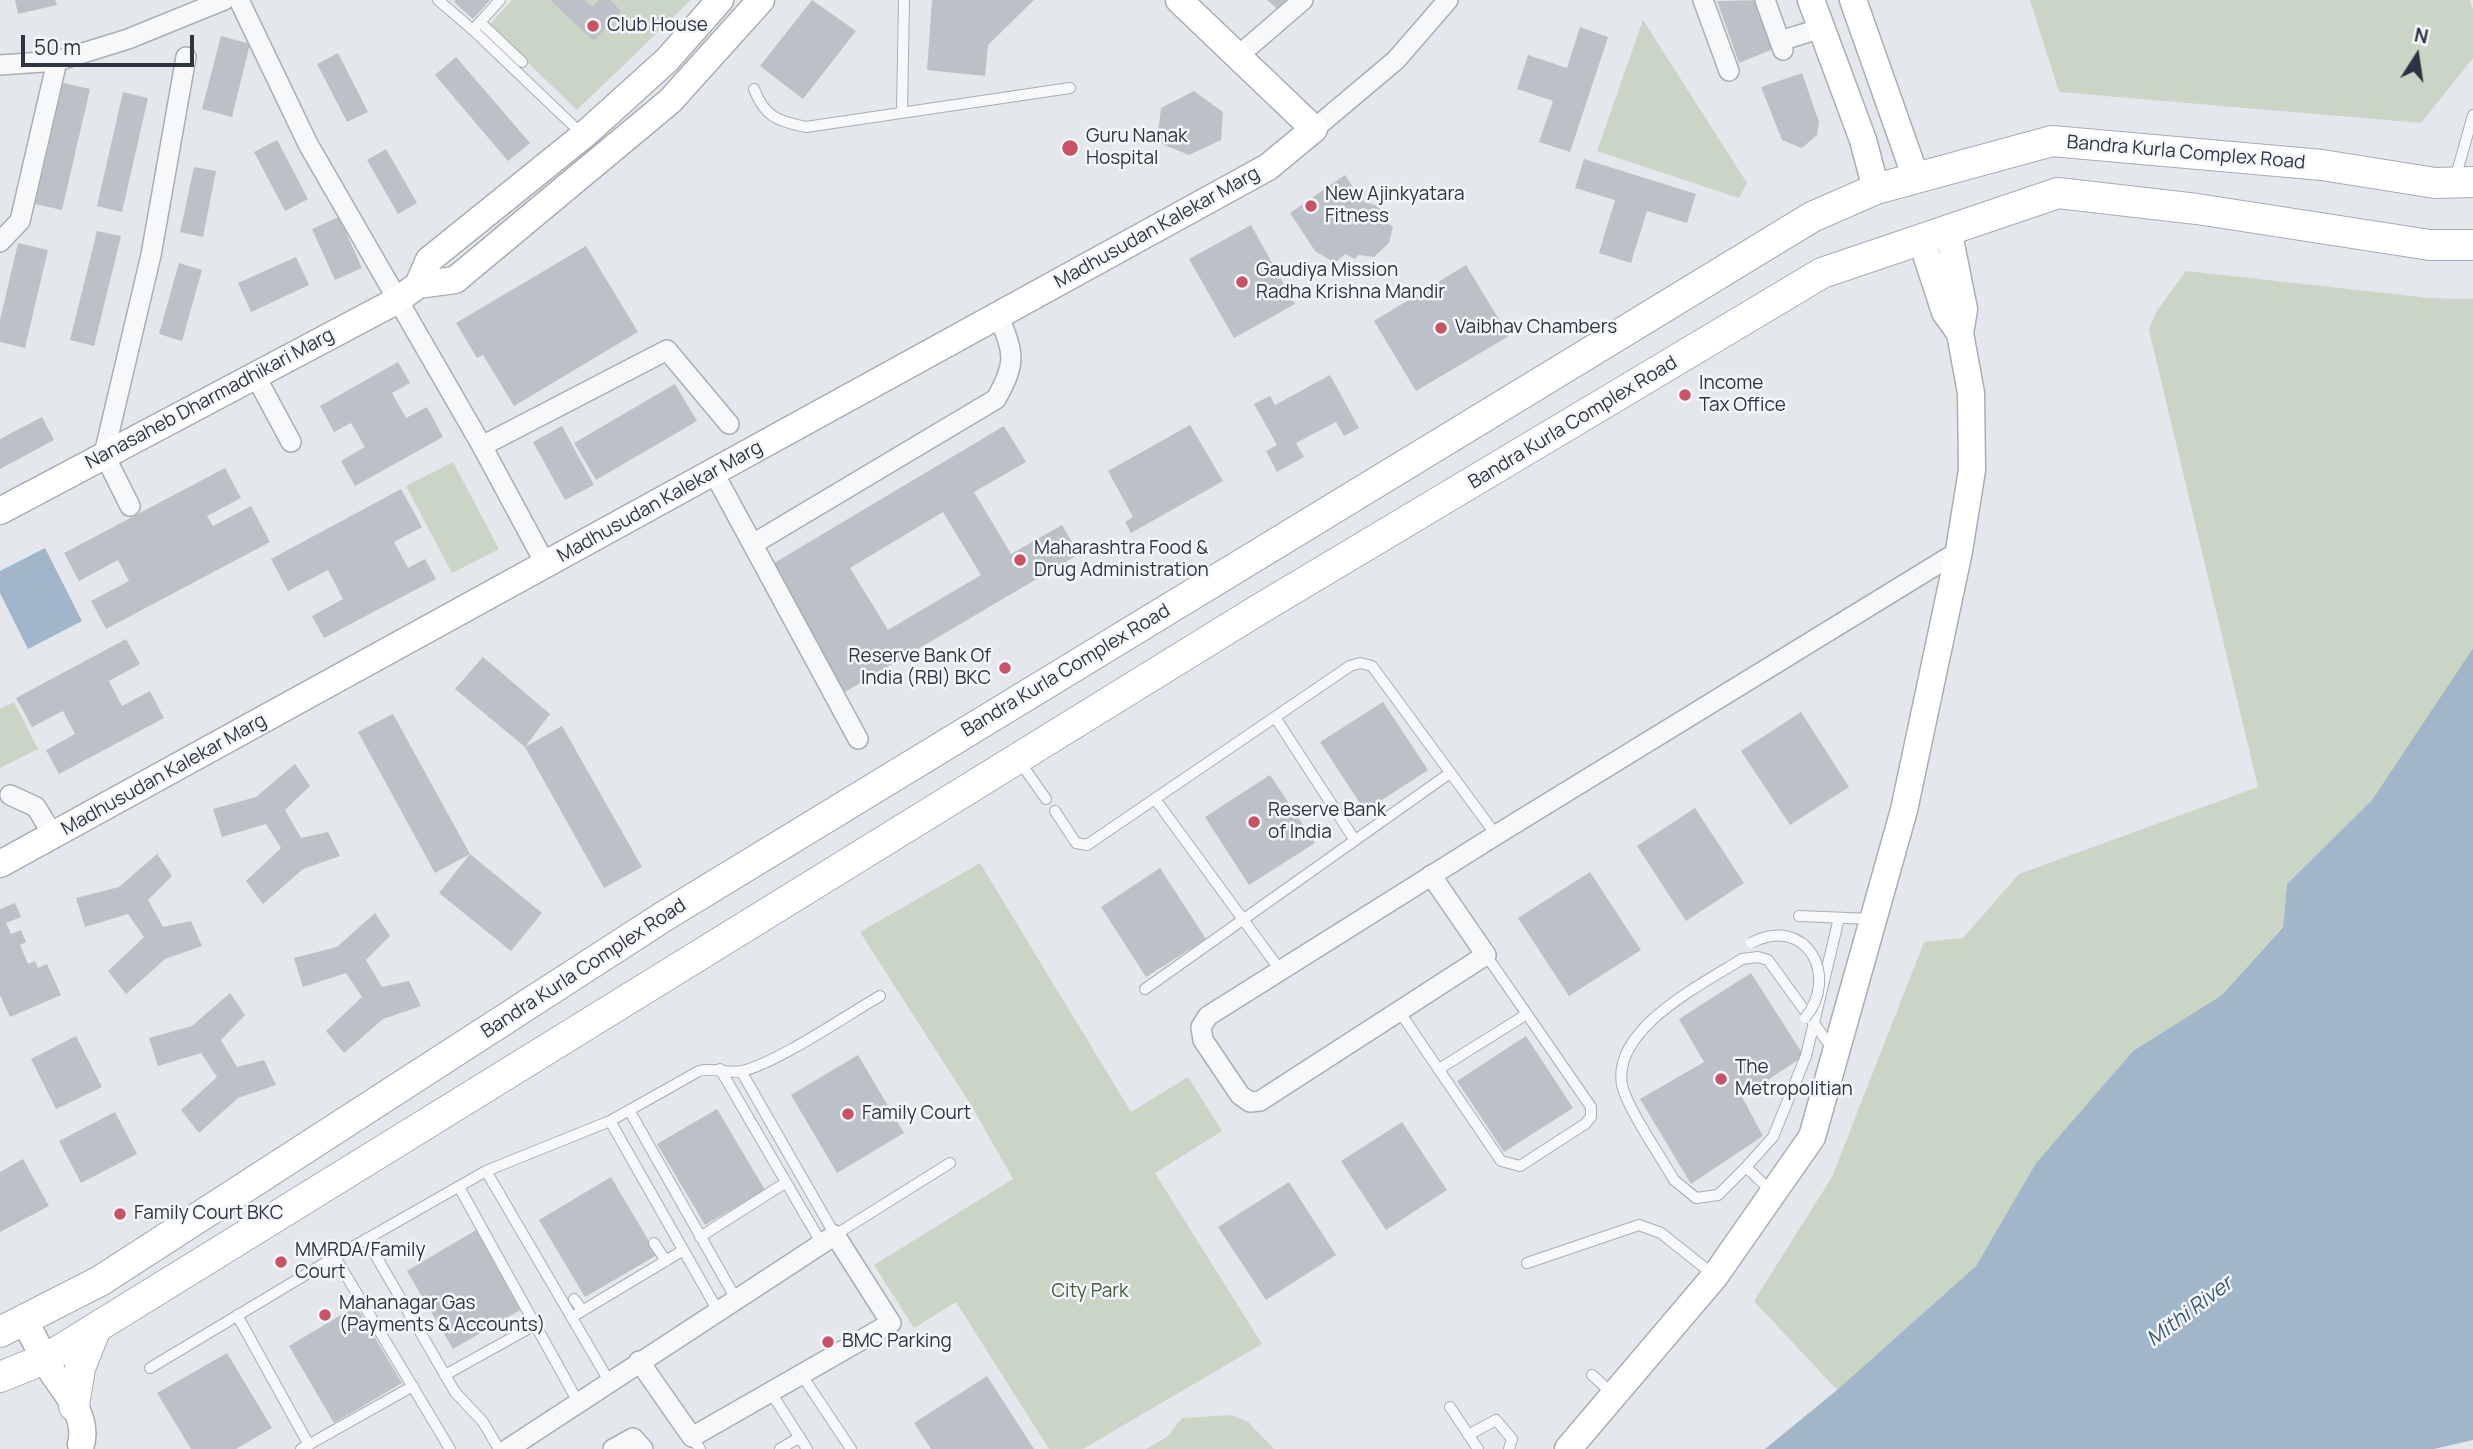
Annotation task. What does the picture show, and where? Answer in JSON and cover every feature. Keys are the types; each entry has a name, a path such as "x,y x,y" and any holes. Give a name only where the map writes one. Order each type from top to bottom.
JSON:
{"main road":[{"name":"Bandra Kurla Complex Road","path":"12,1327 100,1281 666,915 1812,216 1876,189 2052,141 2322,165 2463,183"},
{"name":"Bandra Kurla Complex Road","path":"0,1377 51,1367 96,1328 1258,610 1822,273 2058,193 2197,209 2430,245 2473,245"},
{"path":"74,1406 80,1368 96,1328"}],"street":[{"path":"0,65 57,61 128,38 224,0"},
{"path":"239,0 308,144 396,301 482,446 546,565"},
{"name":"Nanasaheb Dharmadhikari Marg","path":"418,285 429,260 584,135 667,60 720,0"},
{"name":"Nanasaheb Dharmadhikari Marg","path":"0,511 396,301 418,285 455,280 670,101 761,0"},
{"path":"1238,56 1303,0"},
{"path":"1192,4 1238,56 1314,129 1395,60 1448,0"},
{"path":"1703,0 1729,71"},
{"path":"1765,0 1781,46 1822,28"},
{"path":"1811,0 1863,140 1876,189"},
{"path":"1853,0 1916,178"},
{"path":"130,506 104,454 151,255 186,57"},
{"path":"0,242 20,221 57,61"},
{"name":"Madhusudan Kalekar Marg","path":"0,864 1268,167 1314,129"},
{"path":"518,188 541,211"},
{"path":"1568,1449 1715,1276 1811,1137 1904,810 1959,551 1972,470 1971,393 1960,333 1964,309 1935,234"},
{"path":"753,544 996,399 1010,374 1011,346 999,315"},
{"path":"482,446 667,350 729,424"},
{"path":"255,375 292,442"},
{"path":"714,473 858,739"},
{"path":"1431,876 1486,955 1260,1101 1250,1101 1240,1095 1203,1040 1201,1027 1208,1016 1496,835 1959,551"},
{"path":"10,795 36,807 53,835"},
{"path":"519,1446 639,1361 829,1240 891,1323 770,1391 696,1443 639,1361"},
{"path":"12,1327 60,1379 85,1430 82,1447"},
{"path":"51,1367 52,1385 71,1432 82,1447"},
{"path":"613,1449 633,1438 643,1449"}],"lane":[{"path":"438,0 522,62"},
{"path":"476,26 500,0"},
{"path":"902,113 904,0"},
{"path":"476,26 584,135"},
{"path":"754,89 762,109 784,122 806,127 1070,88"},
{"path":"2463,183 2473,115"},
{"path":"1055,811 1076,843 1087,845 1350,666 1360,663 1372,666 1496,835"},
{"path":"1275,717 1354,839"},
{"path":"1018,759 1046,799"},
{"path":"1144,989 1450,773"},
{"path":"1155,799 1280,970"},
{"path":"1798,916 1873,919"},
{"path":"1809,1020 1828,972 1839,918"},
{"path":"1742,959 1751,943 1764,936 1796,938 1809,948 1817,962 1819,983 1809,1020 1806,1056 1775,1134 1746,1167 1718,1195 1696,1198 1685,1192 1674,1180 1628,1099 1622,1078 1624,1063 1649,1019 1742,959 1758,957 1768,960 1809,1020 1834,1051"},
{"path":"1399,1011 1501,1161 1520,1166 1591,1117 1591,1107 1486,955"},
{"path":"150,1368 335,1257 486,1171 610,1121 699,1071 741,1071 783,1052 880,996"},
{"path":"1439,1069 1527,1014"},
{"path":"720,1069 785,1183 829,1240"},
{"path":"741,1071 829,1240"},
{"path":"629,1110 736,1299"},
{"path":"610,1121 718,1311"},
{"path":"829,1240 950,1163"},
{"path":"1746,1167 1773,1193"},
{"path":"486,1171 609,1381"},
{"path":"700,1237 785,1183"},
{"path":"459,1186 578,1402"},
{"path":"1527,1263 1639,1224 1661,1233 1715,1276"},
{"path":"366,1239 455,1392 483,1422 499,1449"},
{"path":"654,1242 666,1261"},
{"path":"572,1317 682,1251"},
{"path":"335,1257 450,1449"},
{"path":"574,1299 582,1310"},
{"path":"237,1315 305,1447 413,1386"},
{"path":"445,1375 535,1325"},
{"path":"800,1374 851,1449"},
{"path":"1592,1375 1614,1395"},
{"path":"770,1391 807,1449"},
{"path":"1450,1407 1478,1449"},
{"path":"1468,1434 1496,1420 1512,1439 1509,1449"},
{"path":"780,1449 800,1437"}],"green space":[{"path":"512,0 691,0 577,110 489,25"},
{"path":"2030,0 2470,0 2473,10 2473,58 2421,123 2059,92"},
{"path":"1643,20 1747,183 1739,198 1597,151"},
{"path":"2186,271 2429,298 2473,299 2473,648 2372,800 2287,884 2283,926 2222,995 2133,1051 2036,1163 1976,1266 1837,1390 1754,1301 1832,1177 1924,942 1963,938 2019,874 2258,787 2149,330 2156,312"},
{"path":"453,462 499,549 452,573 406,486"},
{"path":"14,702 38,749 0,768 0,709"},
{"name":"City Park","path":"980,863 1131,1112 1188,1077 1222,1131 1155,1173 1262,1344 1083,1449 1049,1449 956,1302 914,1328 874,1265 1013,1179 971,1105 860,932"},
{"path":"1232,1415 1248,1422 1274,1449 1146,1449 1167,1437 1182,1418"}],"water":[{"path":"45,548 82,621 28,649 0,593 0,571"},
{"name":"Mithi River","path":"2473,648 2473,1440 2434,1449 1765,1449 1837,1390 1976,1266 2036,1163 2133,1051 2222,995 2283,927 2287,884 2372,800"}],"building":[{"path":"15,0 55,0 57,5 18,14"},
{"path":"490,0 473,19 454,2"},
{"name":"Club House","path":"550,0 584,0 592,7 599,0 610,0 621,11 594,41"},
{"path":"812,0 856,31 803,99 760,66"},
{"path":"932,0 1034,0 988,45 985,76 927,70"},
{"path":"1267,0 1295,0 1282,13"},
{"path":"1761,0 1778,47 1739,63 1717,1"},
{"path":"1580,27 1608,37 1570,152 1539,142 1553,101 1517,89 1528,55 1567,68"},
{"path":"221,36 250,44 232,117 202,109"},
{"path":"338,53 368,112 347,122 317,64"},
{"path":"456,57 530,143 508,161 435,75"},
{"path":"1802,73 1819,122 1817,135 1802,148 1782,140 1761,87"},
{"path":"63,83 90,89 62,210 35,204"},
{"path":"1194,91 1223,112 1221,140 1189,155 1157,142 1161,108"},
{"path":"123,92 148,98 122,212 97,206"},
{"path":"277,140 308,199 285,211 254,152"},
{"path":"386,149 417,203 398,214 367,160"},
{"path":"1584,159 1696,194 1687,223 1647,211 1631,263 1599,253 1615,200 1575,188"},
{"path":"194,167 216,171 203,237 180,232"},
{"path":"1345,175 1358,195 1365,202 1378,206 1384,213 1385,221 1393,227 1389,243 1374,257 1359,255 1355,259 1345,254 1335,263 1315,251 1290,213"},
{"path":"339,217 362,268 335,280 312,229"},
{"name":"Gaudiya Mission Radha Krishna Mandir","path":"1251,225 1295,304 1234,338 1189,259"},
{"path":"97,231 121,236 94,346 70,340"},
{"path":"18,243 48,250 25,348 0,342 0,320"},
{"path":"586,246 638,332 514,406 483,355 477,358 456,323"},
{"path":"296,257 309,285 251,312 238,283"},
{"path":"179,263 202,270 182,341 159,334"},
{"name":"Vaibhav Chambers","path":"1466,265 1509,336 1416,391 1374,321"},
{"path":"398,362 410,383 392,393 406,418 427,407 443,437 355,486 341,461 365,447 351,423 334,432 320,406"},
{"path":"1330,375 1359,428 1344,436 1336,422 1296,443 1304,457 1277,472 1266,451 1277,445 1254,404 1270,396 1275,405"},
{"path":"675,384 697,421 596,480 574,443"},
{"path":"42,417 54,440 0,469 0,439"},
{"path":"1190,425 1223,481 1131,533 1125,522 1133,517 1108,471"},
{"path":"562,426 594,485 565,500 533,442"},
{"name":"Maharashtra Food & Drug Administration","path":"1004,426 1026,462 974,492 1011,554 1062,525 1079,554 845,692 769,566","holes":["943,512 981,575 888,630 850,568"]},
{"path":"225,468 241,498 207,516 213,526 251,506 270,542 106,629 91,601 129,581 118,560 79,581 64,553"},
{"path":"401,489 422,527 394,542 408,568 425,559 436,579 324,638 312,616 343,599 328,570 288,591 271,559"},
{"path":"126,639 140,664 109,681 122,706 150,691 164,718 59,774 46,750 75,734 63,711 32,727 16,698"},
{"path":"483,657 550,714 525,747 455,689"},
{"path":"1383,702 1428,770 1365,811 1320,742"},
{"path":"1801,712 1849,787 1790,825 1741,751"},
{"path":"393,714 470,854 435,873 358,732"},
{"path":"562,726 642,867 604,888 525,747"},
{"path":"295,764 310,786 285,810 301,838 328,832 340,856 303,869 263,904 246,881 281,848 266,824 222,837 213,809 256,797"},
{"path":"1270,775 1315,843 1249,885 1205,817"},
{"path":"1695,808 1744,883 1686,921 1637,846"},
{"path":"157,854 172,876 148,900 163,927 191,921 202,946 165,959 126,994 108,971 144,937 128,914 85,927 76,898 119,887"},
{"path":"470,854 542,913 511,951 439,893"},
{"path":"1160,868 1206,939 1146,977 1101,907"},
{"path":"1590,872 1641,950 1569,996 1518,918"},
{"path":"15,903 21,917 6,923 11,934 21,930 26,942 20,945 28,964 35,961 38,968 47,964 61,995 10,1017 0,995 0,909"},
{"path":"375,913 390,936 366,960 382,987 409,981 421,1006 383,1019 344,1053 326,1031 362,997 346,973 303,987 294,958 337,947"},
{"name":"The Metropolitian","path":"1751,973 1804,1056 1742,1097 1763,1136 1691,1184 1640,1099 1704,1062 1679,1019"},
{"path":"230,993 245,1015 221,1040 237,1067 264,1060 276,1085 238,1098 199,1133 181,1110 217,1077 201,1053 158,1066 149,1038 192,1026"},
{"path":"76,1036 102,1087 56,1109 31,1059"},
{"path":"1526,1036 1573,1108 1504,1152 1457,1081"},
{"name":"Family Court","path":"858,1055 904,1133 837,1173 791,1095"},
{"path":"717,1109 765,1190 705,1225 657,1144"},
{"path":"115,1112 137,1154 81,1183 59,1141"},
{"path":"1402,1122 1447,1190 1386,1230 1341,1161"},
{"path":"23,1159 49,1206 0,1232 0,1172"},
{"path":"611,1177 657,1255 585,1297 539,1220"},
{"path":"1289,1182 1336,1255 1266,1300 1218,1227"},
{"path":"476,1230 522,1309 453,1349 407,1271"},
{"path":"356,1306 402,1383 334,1423 289,1346"},
{"path":"227,1353 272,1428 236,1449 191,1449 157,1393"},
{"path":"987,1376 1034,1449 931,1449 914,1423"}],"place":[{"name":"Club House","path":"593,26"},
{"name":"Guru Nanak Hospital","path":"1070,148"},
{"name":"New Ajinkyatara Fitness","path":"1311,206"},
{"name":"Gaudiya Mission Radha Krishna Mandir","path":"1242,282"},
{"name":"Vaibhav Chambers","path":"1441,328"},
{"name":"Income Tax Office","path":"1685,395"},
{"name":"Maharashtra Food & Drug Administration","path":"1020,560"},
{"name":"Reserve Bank Of India (RBI) BKC","path":"1005,668"},
{"name":"Reserve Bank of India","path":"1254,822"},
{"name":"The Metropolitian","path":"1721,1079"},
{"name":"Family Court","path":"848,1114"},
{"name":"Family Court BKC","path":"120,1214"},
{"name":"MMRDA/Family Court","path":"281,1262"},
{"name":"Mahanagar Gas (Payments & Accounts)","path":"325,1315"},
{"name":"BMC Parking","path":"828,1342"}]}
